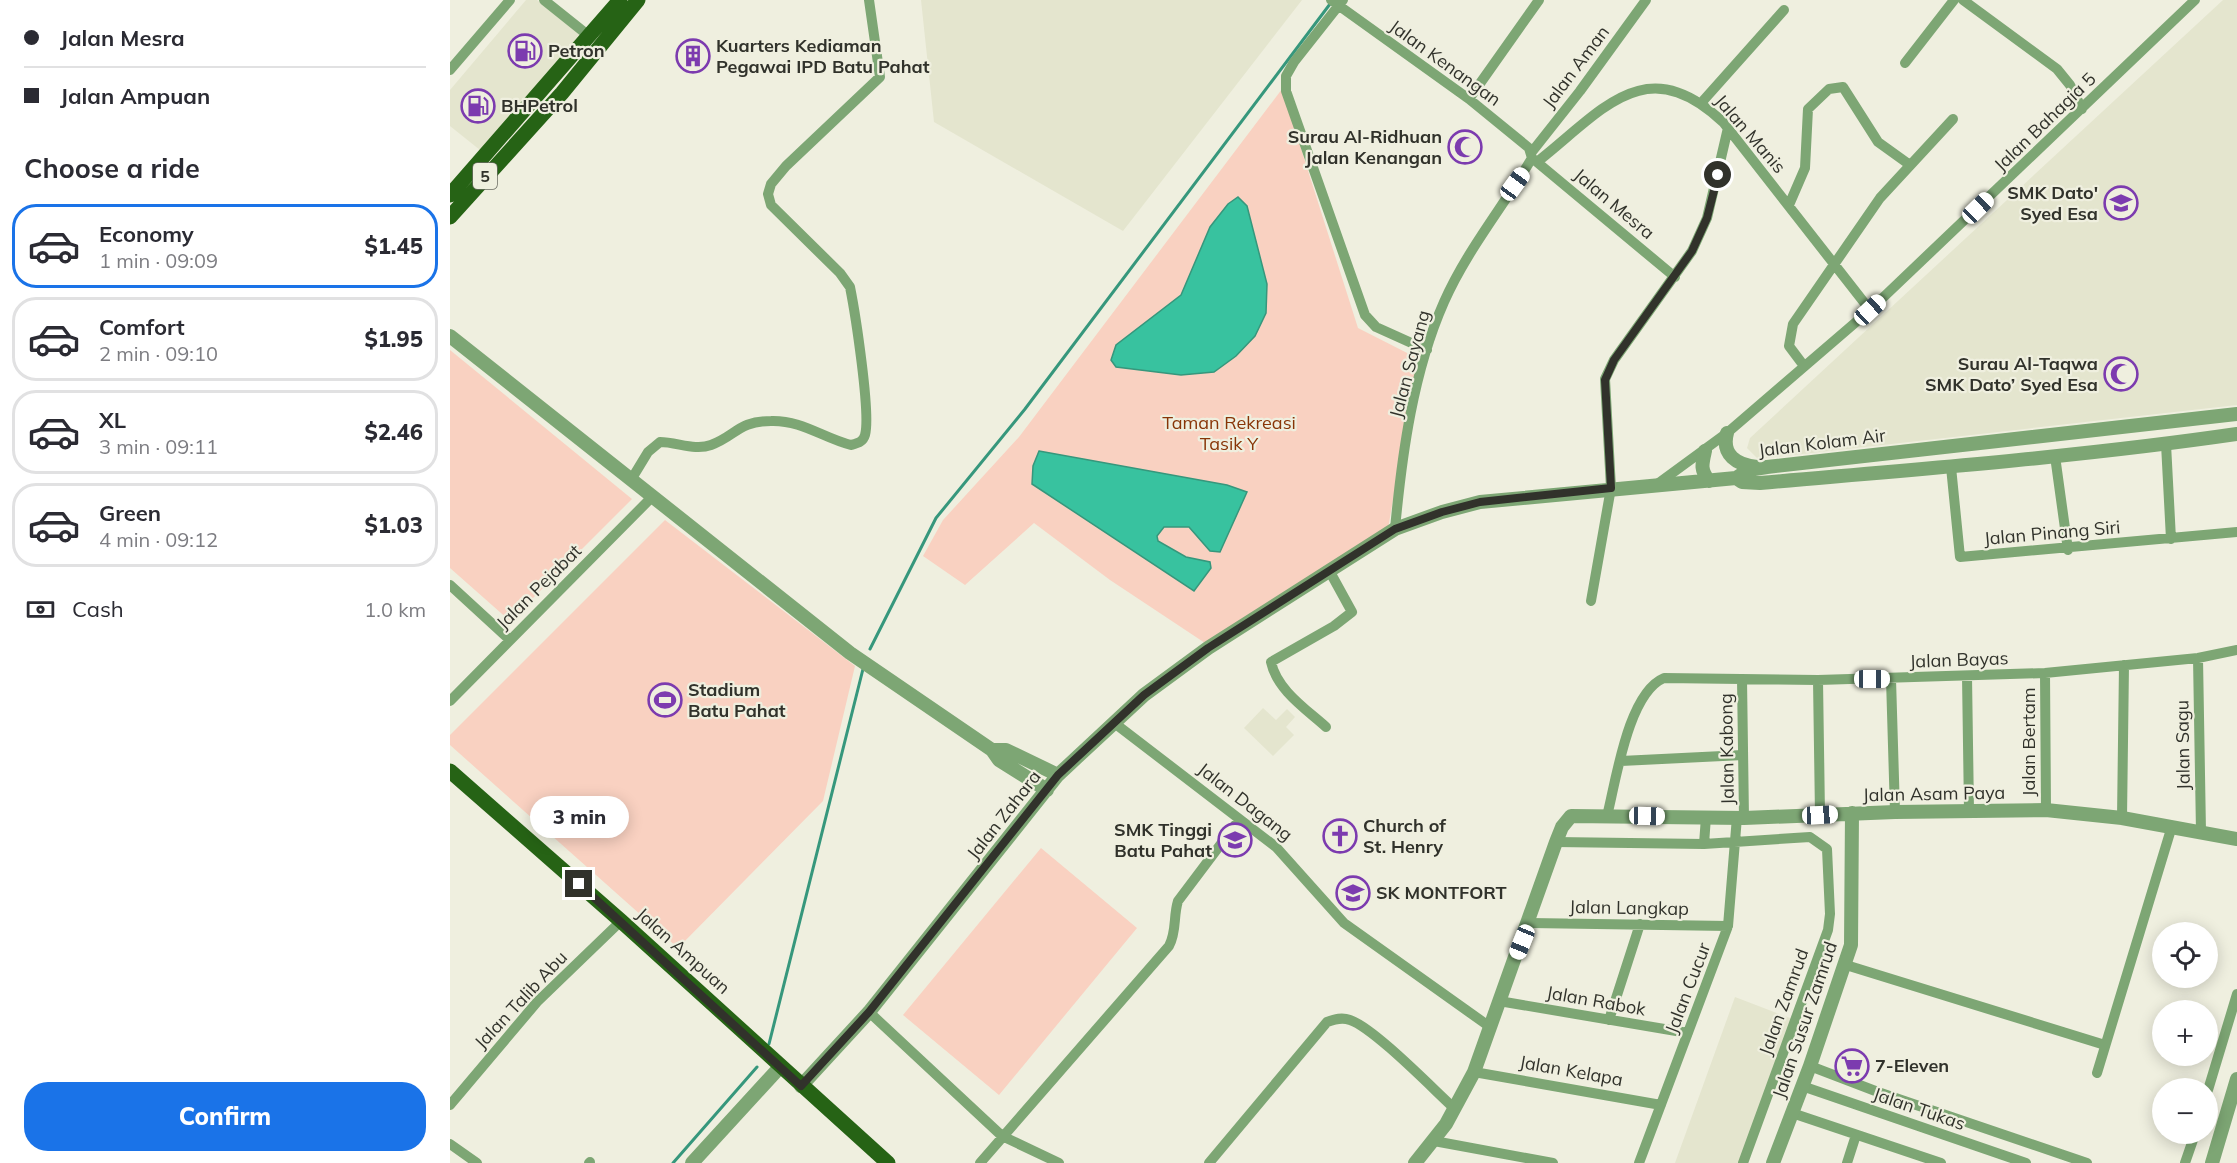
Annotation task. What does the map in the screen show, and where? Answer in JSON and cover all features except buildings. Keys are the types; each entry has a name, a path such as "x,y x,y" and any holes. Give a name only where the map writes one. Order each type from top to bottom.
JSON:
{"main road":[{"name":"5","path":"450,195 620,0"},
{"name":"5","path":"450,217 562,93 638,0"},
{"name":"Jalan Ampuan","path":"450,771 621,921 888,1163"}],"street":[{"path":"450,70 510,0"},
{"path":"544,0 589,36"},
{"path":"631,480 648,452 660,442 699,448 712,445 749,423 772,421 791,423 815,429 851,445 861,442 865,435 864,392 850,287 840,273 771,205 768,194 771,184 786,166 880,77 868,0"},
{"path":"1469,99 1539,0"},
{"name":"Jalan Aman","path":"1533,158 1646,0"},
{"path":"1905,63 1954,0"},
{"path":"1963,0 2057,69 2070,85 2082,109"},
{"name":"Jalan Bahagia 5","path":"1656,485 1705,451 1870,310 2195,0"},
{"path":"1337,2 1290,69 1286,76 1286,91 1365,315 1376,327 1427,350"},
{"name":"Jalan Kenangan","path":"1337,2 1469,99 1529,148 1533,158"},
{"path":"1702,102 1784,10"},
{"name":"Jalan Manis","path":"1533,158 1620,96 1645,87 1664,88 1702,102 1728,128 1870,310"},
{"path":"1789,205 1804,168 1808,109 1829,88 1843,87 1878,142 1910,165"},
{"path":"1804,366 1789,346 1793,324 1880,198 1953,119"},
{"path":"1591,601 1611,488 1605,380 1614,360 1692,251 1707,218 1728,128"},
{"name":"Jalan Mesra","path":"1533,158 1675,276"},
{"name":"Jalan Sayang","path":"1395,529 1414,404 1427,350 1444,302 1472,248 1533,158"},
{"path":"450,336 850,653 992,750 999,760 1047,790"},
{"name":"Jalan Kolam Air","path":"2237,414 1767,467 1748,470 1736,478 1742,482 1760,483 2055,456 2237,434"},
{"path":"1727,433 1725,443 1728,453 1735,461 1745,466 1767,467"},
{"path":"2166,444 2171,539"},
{"path":"1705,451 1701,466 1702,472 1709,481"},
{"path":"2055,456 2068,550"},
{"name":"Jalan Pinang Siri","path":"1951,466 1960,557 2068,550 2237,532"},
{"name":"Jalan Zahara","path":"801,1086 869,1012 1058,775 1144,695 1208,648 1395,529 1442,512 1480,502 1736,478"},
{"name":"Jalan Pejabat","path":"450,701 652,496"},
{"path":"1326,727 1285,689 1274,675 1270,662 1334,626 1352,612 1330,572"},
{"path":"450,585 510,640"},
{"name":"Jalan Bayas","path":"1607,816 1628,732 1647,691 1656,681 1664,678 1818,680 2045,673 2198,658 2237,650"},
{"name":"Jalan Sagu","path":"2198,658 2201,832"},
{"path":"2122,818 2124,665"},
{"name":"Jalan Bertam","path":"2045,673 2046,810"},
{"path":"1967,676 1969,811"},
{"name":"Jalan Kabong","path":"1740,817 1743,755 1742,679"},
{"path":"1891,679 1895,812"},
{"path":"1818,680 1820,815"},
{"name":"Jalan Dagang","path":"1113,722 1276,847 1344,923 1490,1027"},
{"path":"992,750 1006,750 1058,775"},
{"path":"1621,760 1743,755"},
{"name":"Jalan Asam Paya","path":"1556,842 1562,827 1571,816 1740,817 2046,810 2122,818 2237,839"},
{"name":"Jalan Susur Zamrud","path":"1773,1163 1810,1066 1851,945 1852,813"},
{"path":"1704,844 1706,817"},
{"name":"Jalan Cucur","path":"1639,1163 1728,926 1735,842 1740,817"},
{"path":"980,1163 1169,946 1175,935 1175,912 1178,901 1239,820"},
{"path":"2097,1074 2172,826"},
{"name":"Jalan Zamrud","path":"1735,842 1810,837 1827,849 1830,914 1828,930 1743,1163"},
{"path":"1415,1163 1434,1141 1455,1109 1474,1072 1530,923 1556,842 1704,844 1735,842"},
{"name":"Jalan Talib Abu","path":"450,1105 537,1002 621,921"},
{"name":"Jalan Langkap","path":"1530,923 1728,926"},
{"path":"1609,1020 1640,924"},
{"path":"1846,965 2105,1045"},
{"path":"2212,1078 2237,994"},
{"name":"Jalan Rabok","path":"1499,1001 1688,1033"},
{"path":"869,1012 1002,1136 1059,1163"},
{"path":"1209,1163 1327,1022 1334,1019 1353,1020 1381,1041 1455,1109"},
{"path":"692,1163 780,1066"},
{"path":"1810,1066 1878,1092 2087,1163"},
{"name":"Jalan Kelapa","path":"1474,1072 1661,1105"},
{"path":"2212,1163 2237,1079"},
{"name":"Jalan Tukas","path":"1802,1086 2026,1163"},
{"path":"1792,1113 1941,1163"},
{"path":"1847,1163 1856,1135"},
{"path":"1434,1141 1553,1163"},
{"path":"450,1144 477,1163"},
{"path":"2185,1163 2192,1144"}],"shaded area":[{"path":"526,0 537,0 581,35 480,150 450,126 450,90"},
{"path":"921,0 1302,0 1123,231 934,122"},
{"name":"SMK Dato' Syed Esa","path":"2223,0 2237,0 2237,405 1758,459 1747,448 1750,438"},
{"path":"1238,197 1247,206 1267,284 1266,313 1255,336 1236,356 1214,372 1181,375 1116,367 1111,360 1116,345 1181,295 1210,227 1228,204"},
{"path":"1039,451 1227,485 1247,492 1220,552 1210,551 1189,527 1164,527 1157,536 1158,541 1186,557 1210,562 1211,568 1194,591 1032,484 1033,466"},
{"path":"1263,708 1276,720 1287,709 1295,717 1286,727 1294,735 1273,756 1244,728"},
{"path":"1735,997 1798,1021 1747,1163 1675,1163"}],"green space":[{"name":"Taman Rekreasi Tasik Y","path":"1282,89 1358,328 1417,358 1388,529 1205,643 1110,580 1034,523 965,585 923,556 943,520 1019,437"},
{"path":"450,350 632,499 510,621 450,568"},
{"name":"Stadium Batu Pahat","path":"665,520 855,666 823,801 678,948 450,745 450,735"},
{"path":"1041,848 1137,928 999,1095 903,1015"}],"waterway":[{"path":"870,649 936,518 1025,409 1330,4"},
{"path":"769,1044 863,669"},
{"path":"673,1163 757,1067"}],"place":[{"name":"Petron","path":"525,51"},
{"name":"Kuarters Kediaman Pegawai IPD Batu Pahat","path":"693,56"},
{"name":"BHPetrol","path":"478,106"},
{"name":"Surau Al-Ridhuan Jalan Kenangan","path":"1465,147"},
{"name":"SMK Dato' Syed Esa","path":"2121,203"},
{"name":"Surau Al-Taqwa SMK Dato’ Syed Esa","path":"2121,374"},
{"name":"Stadium Batu Pahat","path":"665,700"},
{"name":"Church of St. Henry","path":"1340,836"},
{"name":"SMK Tinggi Batu Pahat","path":"1235,840"},
{"name":"SK MONTFORT","path":"1353,893"},
{"name":"7-Eleven","path":"1852,1066"}],"route":[{"path":"579,884 801,1086 869,1012 954,909 1058,775 1144,695 1208,648 1395,529 1442,512 1480,502 1611,488 1605,380 1614,360 1692,251 1707,218 1718,175"}]}
